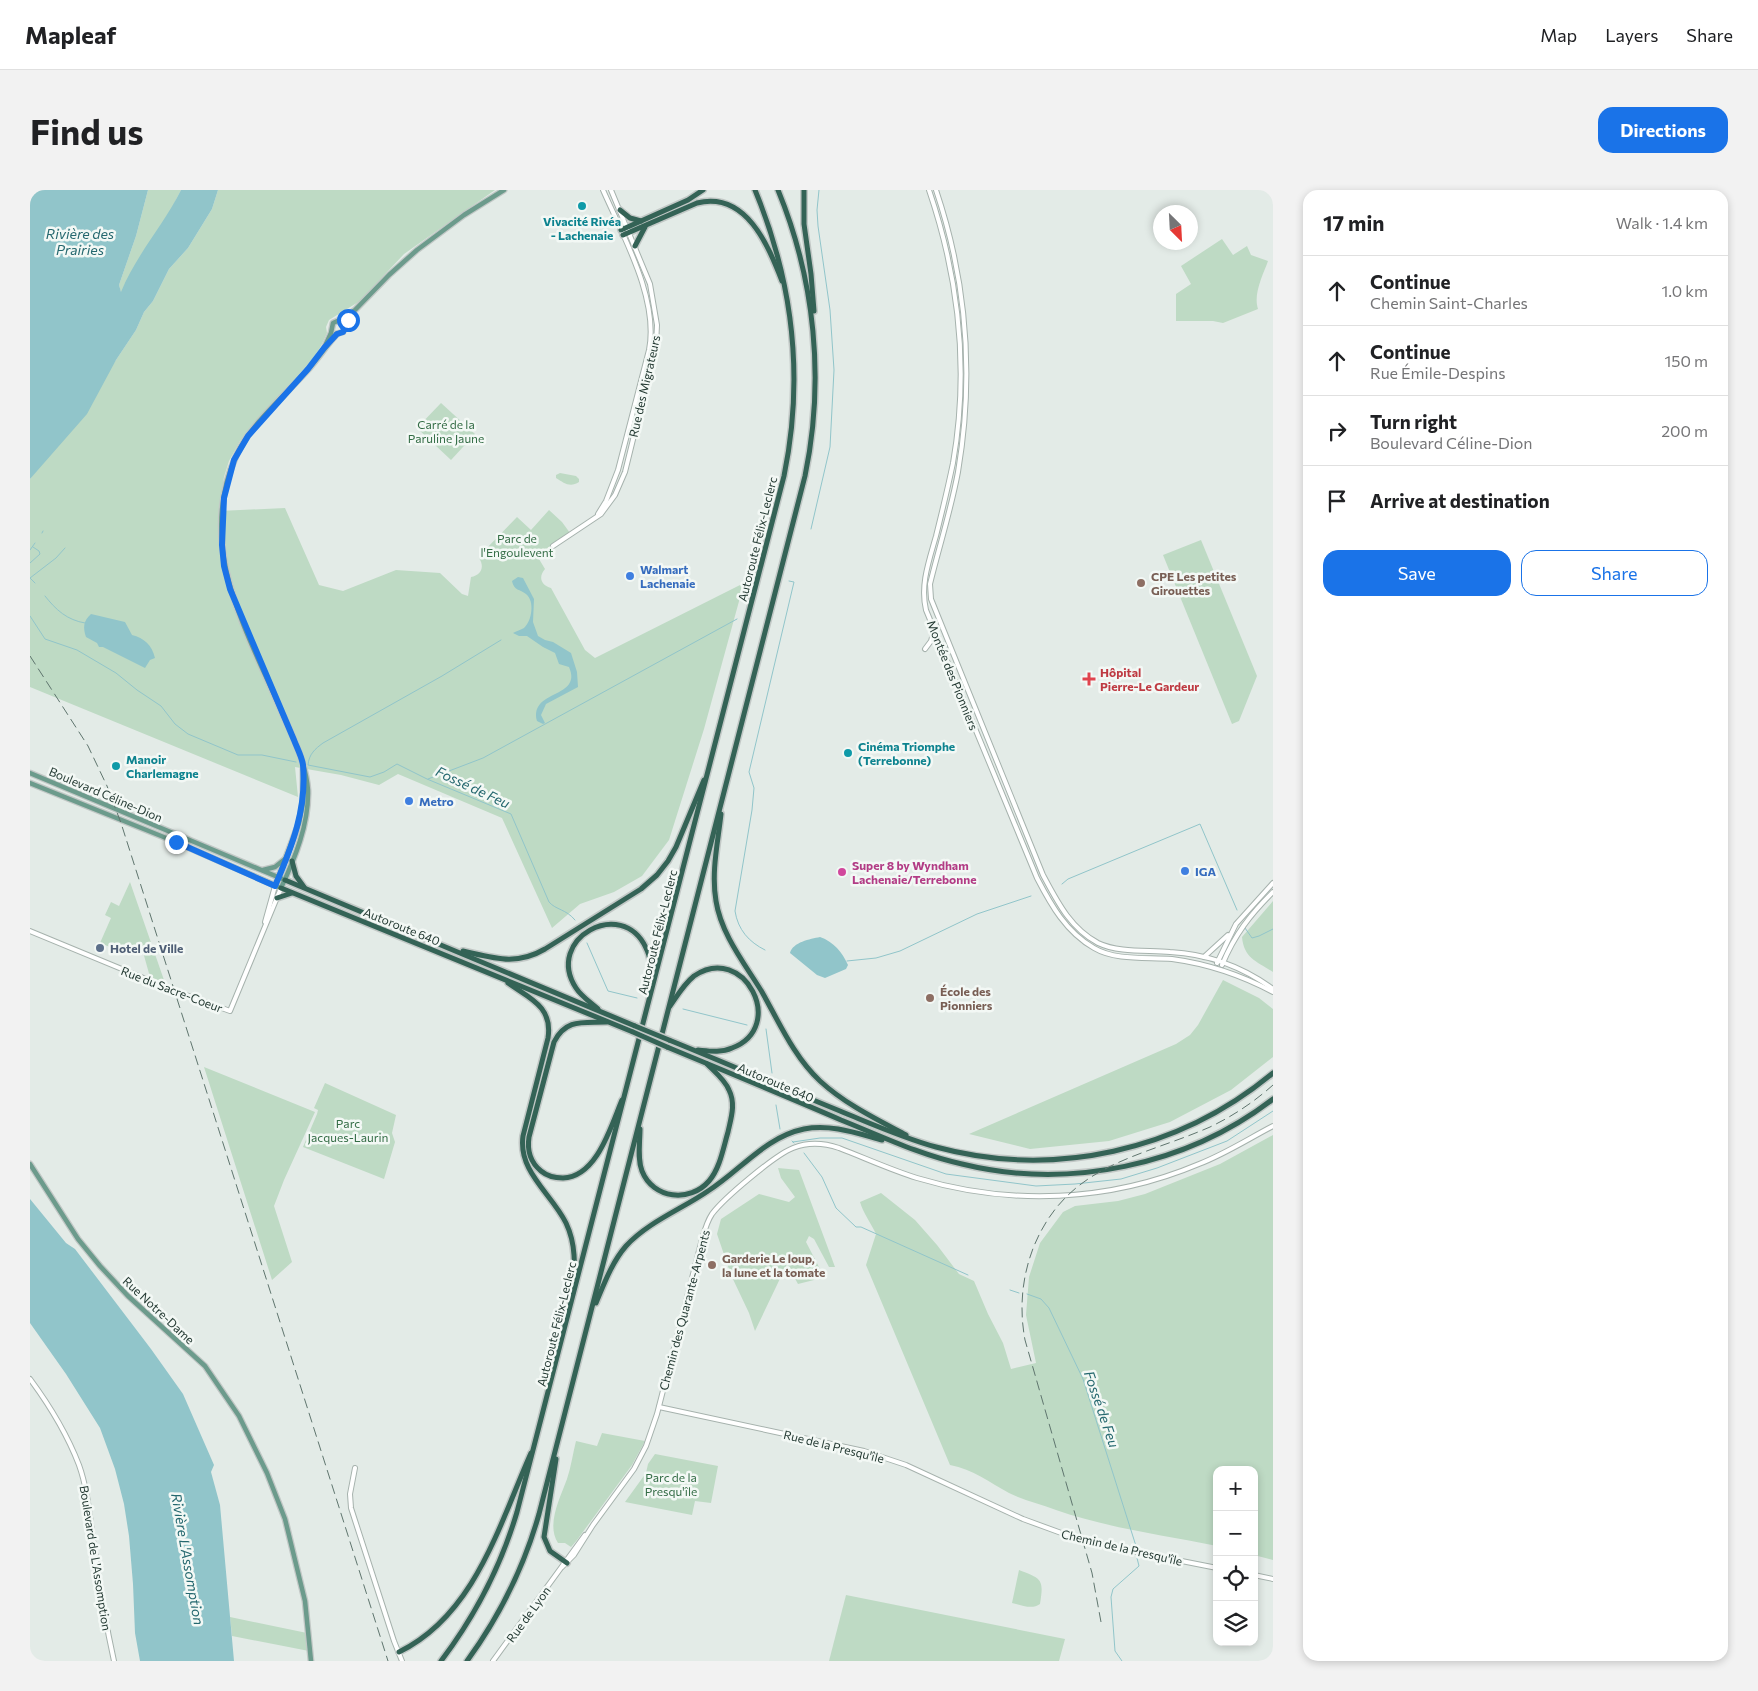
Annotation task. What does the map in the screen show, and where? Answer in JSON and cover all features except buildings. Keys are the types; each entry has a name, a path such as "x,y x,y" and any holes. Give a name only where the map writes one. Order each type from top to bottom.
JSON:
{"highway":[{"path":"622,233 641,221 688,200 703,190"},
{"name":"Autoroute Félix-Leclerc","path":"441,1661 473,1613 497,1568 517,1512 777,504 790,443 794,402 792,332 788,298 776,249 755,190"},
{"path":"778,190 791,225 803,269 812,320 815,351"},
{"path":"467,1661 498,1611 523,1559 537,1520 805,476 814,412 815,351 813,292 803,221 804,190"},
{"path":"628,230 645,226 703,202 721,203 735,208 748,218 761,236 778,270 788,298"},
{"path":"620,210 630,218 641,221"},
{"path":"635,246 645,226"},
{"path":"449,948 502,960 529,957 545,950 645,887 660,872 674,852 711,761"},
{"path":"724,794 714,886 720,917 730,938 800,1057 817,1078 858,1109 924,1144"},
{"path":"292,861 296,876 304,888"},
{"name":"Autoroute 640","path":"282,879 603,1013 704,1062 907,1147 954,1163 1004,1172 1057,1174 1106,1170 1154,1159 1195,1144 1233,1125 1273,1098"},
{"name":"Autoroute 640","path":"278,887 608,1022 634,1029"},
{"path":"277,898 293,893"},
{"path":"603,1013 578,991 569,971 569,960 573,946 581,936 592,928 602,925 616,925 627,928 640,938 650,956 651,994"},
{"path":"668,1008 689,981 706,971 717,969 733,972 744,979 753,989 758,1002 758,1014 753,1030 747,1039 727,1050 694,1050"},
{"path":"499,977 539,1005 544,1010 548,1022 548,1038 523,1136 522,1150 528,1167 561,1214 569,1231 574,1258 573,1300"},
{"path":"608,1022 584,1022 570,1025 562,1030 554,1042 529,1136 529,1152 538,1168 550,1176 560,1178 573,1176 585,1169 602,1147 628,1083"},
{"name":"Autoroute 640","path":"668,1043 694,1050 924,1144 957,1152 1018,1160 1067,1159 1114,1152 1154,1141 1196,1123 1233,1103 1273,1073"},
{"path":"640,1119 640,1163 644,1176 650,1183 663,1192 677,1196 691,1194 704,1186 712,1177 719,1162 732,1117 733,1105 730,1092 725,1084 704,1062"},
{"path":"590,1316 616,1259 630,1241 646,1229 713,1188 776,1140 799,1130 828,1127 847,1130 907,1147"},
{"path":"560,1434 544,1537 550,1551 565,1564"},
{"path":"399,1652 418,1640 440,1622 454,1607 473,1581 490,1548 537,1439"}],"main road":[{"path":"278,887 292,861 303,832 305,807 303,765 230,589 223,559 222,517 227,483 234,460 253,429 308,369 324,348 337,334 343,332 355,310 393,270 459,218 504,190"},
{"path":"324,348 333,323 355,310"},
{"path":"339,321 345,326"},
{"path":"332,330 337,334"},
{"name":"Boulevard Céline-Dion","path":"30,773 282,879"},
{"name":"Boulevard Céline-Dion","path":"30,782 278,887"},
{"path":"282,879 287,858 305,807"},
{"path":"262,870 276,866 287,858"},
{"name":"Rue Notre-Dame","path":"30,1164 69,1225 100,1266 128,1296 205,1366 246,1427 285,1519 300,1577 311,1661"}],"street":[{"name":"Rue des Migrateurs","path":"594,519 606,502 618,470 651,342 651,326 644,287 603,190"},
{"name":"Rue des Migrateurs","path":"553,546 594,519 612,501 623,478 656,346 657,325 649,279 612,190"},
{"name":"Montée des Pionniers","path":"930,190 943,232 952,274 958,318 960,359 958,423 953,464 930,556 924,593 926,610 1037,878 1054,909 1073,932 1094,948 1116,955 1179,960 1215,967 1273,991"},
{"name":"Montée des Pionniers","path":"936,190 947,222 957,264 964,308 967,362 964,420 958,473 936,558 930,592 933,607 1043,875 1059,906 1077,928 1097,942 1111,947 1181,953 1218,960 1251,974 1273,991"},
{"path":"930,556 936,558"},
{"path":"925,649 933,638 934,628"},
{"path":"994,775 1000,772"},
{"path":"1204,957 1230,933 1273,883"},
{"path":"265,926 277,898 278,887"},
{"path":"265,926 268,908 278,887"},
{"path":"1220,969 1238,932 1253,912 1273,892"},
{"name":"Rue du Sacre-Coeur","path":"30,931 174,991 230,1011 265,926"},
{"path":"1215,967 1230,933"},
{"name":"Chemin des Quarante-Arpents","path":"599,1518 644,1452 659,1407 701,1243 710,1219 728,1198 770,1162 790,1149 809,1144 827,1145 912,1176 941,1184 996,1194 1035,1197 1059,1196 1113,1190 1165,1177 1210,1160 1273,1126"},
{"name":"Boulevard de L'Assomption","path":"30,1379 56,1416 79,1467 89,1504 100,1592 114,1661"},
{"name":"Rue de la Presqu'île","path":"659,1407 870,1452 919,1470 1029,1521"},
{"path":"355,1468 350,1491 350,1502 402,1661"},
{"name":"Rue de Lyon","path":"493,1661 565,1564 574,1555 599,1518"},
{"name":"Chemin de la Presqu'île","path":"1029,1521 1093,1542 1213,1567"},
{"path":"1258,1576 1273,1579"}],"green space":[{"path":"148,190 181,190 121,293 119,285 136,236"},
{"name":"Parc de l'Engoulevent","path":"218,190 495,190 404,254 360,301 329,320 326,327 327,333 320,348 310,362 240,441 229,461 224,477 219,511 285,508 319,585 343,591 396,570 440,573 462,594 468,596 471,577 480,572 482,567 479,558 482,553 517,517 531,530 549,510 562,522 570,533 539,554 539,559 545,569 541,578 545,585 551,588 585,650 595,658 744,583 704,729 669,840 642,876 614,892 580,904 552,928 502,818 398,774 379,785 341,775 295,767 298,797 30,687 30,479 136,330 144,312 153,301 169,269 188,248 212,209"},
{"path":"1222,239 1233,255 1247,246 1251,255 1268,261 1258,291 1258,309 1223,323 1213,321 1176,321 1176,294 1191,284 1181,266"},
{"name":"Carré de la Paruline Jaune","path":"441,403 475,434 451,460 417,428"},
{"path":"560,473 576,476 579,482 573,485 564,483 556,478 556,475"},
{"path":"1201,540 1257,676 1239,721 1232,724 1163,555"},
{"path":"130,882 165,983 150,977 143,952 124,944 120,951 100,943 111,918 105,915 111,902 119,906"},
{"path":"1273,901 1273,972 1256,962 1248,954 1242,937"},
{"path":"1223,980 1259,998 1273,1009 1273,1057 1231,1090 1170,1122 1109,1141 1030,1149 969,1134 1176,1044 1190,1035 1198,1025"},
{"path":"204,1067 315,1112 274,1206 292,1262 272,1280"},
{"name":"Parc Jacques-Laurin","path":"325,1083 396,1115 392,1133 395,1142 384,1179 303,1147 317,1114 318,1110 314,1108"},
{"path":"1273,1135 1273,1560 1258,1556 1258,1466 1213,1466 1213,1545 1076,1516 1026,1500 1009,1493 974,1473 950,1465 866,1265 876,1234 860,1202 881,1193 915,1220 959,1274 974,1281 1003,1343 1011,1369 1036,1363 1026,1315 1029,1277 1040,1243 1063,1212 1075,1206 1118,1201 1145,1194 1220,1164"},
{"path":"778,1168 799,1170 835,1267 829,1267 814,1239 809,1236 806,1242 820,1269 815,1274 814,1280 798,1284 787,1264 755,1331 749,1313 731,1275 717,1234 721,1219 759,1194 789,1202 795,1197 781,1178"},
{"path":"602,1433 645,1441 632,1465 577,1540 571,1547 565,1543 558,1543 553,1528 555,1511 568,1474 576,1441 597,1446"},
{"name":"Parc de la Presqu'île","path":"655,1454 718,1466 711,1503 695,1501 692,1515 625,1502 646,1473 648,1464"},
{"path":"1019,1570 1040,1581 1042,1589 1040,1604 1037,1606 1012,1603"},
{"path":"846,1595 1065,1639 1059,1661 829,1661"},
{"path":"230,1617 307,1633 309,1651 232,1636"}],"water":[{"name":"Rivière des Prairies","path":"30,190 148,190 136,236 119,285 121,292 134,266 181,190 218,190 212,209 188,248 169,269 153,301 144,312 136,330 116,360 87,414 30,479"},
{"path":"518,577 523,578 534,599 533,622 538,636 553,642 571,653 577,672 578,687 546,704 541,715 545,723 543,724 537,721 537,711 541,704 547,698 563,690 569,684 571,677 569,667 559,664 555,653 527,636 519,636 513,633 524,628 531,616 531,601 529,597 516,588 512,581"},
{"path":"91,614 125,622 132,635 144,640 150,646 155,658 150,660 145,668 103,647 99,647 97,643 86,637 85,634 85,622"},
{"path":"820,937 837,948 848,965 846,969 825,978 817,975 790,953 798,944"},
{"name":"Rivière L'Assomption","path":"30,1199 66,1243 75,1249 183,1394 214,1465 211,1472 220,1505 234,1661 140,1661 135,1633 129,1536 124,1504 115,1469 100,1428 66,1374 30,1323"}],"waterway":[{"path":"811,529 830,447 834,370 830,310 818,226 819,190"},
{"path":"30,550 35,543"},
{"path":"30,563 40,554 33,547"},
{"path":"30,578 56,558 65,548"},
{"path":"30,578 35,583"},
{"path":"765,950 745,935 736,918 735,911 752,810 754,788 749,772 794,582 789,581"},
{"path":"45,596 62,614 85,623"},
{"name":"Fossé de Feu","path":"30,616 45,639 77,650 116,673 161,706 175,724 188,734 238,755 262,755 296,762"},
{"path":"428,779 483,758 737,619"},
{"name":"Fossé de Feu","path":"501,640 442,676 323,743 313,752 308,765 370,777 384,772 397,764 427,779 511,814 549,902 575,920"},
{"path":"1062,884 1068,879 1200,824 1237,910"},
{"path":"847,961 876,958 900,951 977,914 1031,896"},
{"path":"1245,928 1252,938 1273,929"},
{"name":"Fossé de Feu","path":"587,943 608,991 637,998"},
{"name":"Fossé de Feu","path":"683,1009 747,1025"},
{"name":"Fossé de Feu","path":"766,1029 772,1073"},
{"name":"Fossé de Feu","path":"776,1105 780,1129"},
{"path":"793,1142 820,1138 842,1138 946,1174 1036,1186 1075,1184 1121,1179 1157,1168 1227,1141 1273,1111"},
{"name":"Fossé de Feu","path":"804,1153 822,1177 836,1208 856,1227 861,1227 968,1275"},
{"name":"Fossé de Feu","path":"1010,1290 1019,1293"},
{"name":"Fossé de Feu","path":"1027,1294 1041,1299 1049,1308 1083,1379 1136,1546"},
{"path":"1122,1661 1115,1651 1111,1597 1113,1589 1139,1566 1137,1558"}],"railway":[{"path":"30,656 88,746 107,786 121,823 388,1661"},
{"path":"1101,1622 1092,1573 1025,1340 1022,1304 1024,1280 1030,1257 1048,1219 1066,1197 1086,1180 1108,1167 1219,1123 1251,1103 1273,1085"}],"place":[{"name":"Vivacité Rivéa - Lachenaie","path":"582,206"},
{"name":"Walmart Lachenaie","path":"630,576"},
{"name":"CPE Les petites Girouettes","path":"1141,583"},
{"name":"Hôpital Pierre-Le Gardeur","path":"1089,679"},
{"name":"Cinéma Triomphe (Terrebonne)","path":"848,753"},
{"name":"Manoir Charlemagne","path":"116,766"},
{"name":"Metro","path":"409,801"},
{"name":"IGA","path":"1185,871"},
{"name":"Super 8 by Wyndham Lachenaie/Terrebonne","path":"842,872"},
{"name":"Hotel de Ville","path":"100,948"},
{"name":"École des Pionniers","path":"930,998"},
{"name":"Garderie Le loup, la lune et la tomate","path":"712,1265"}],"route":[{"path":"176,842 275,886 299,823 303,801 303,765 230,589 222,549 222,511 232,467 243,442 324,348 337,334 343,332 348,320"}]}
